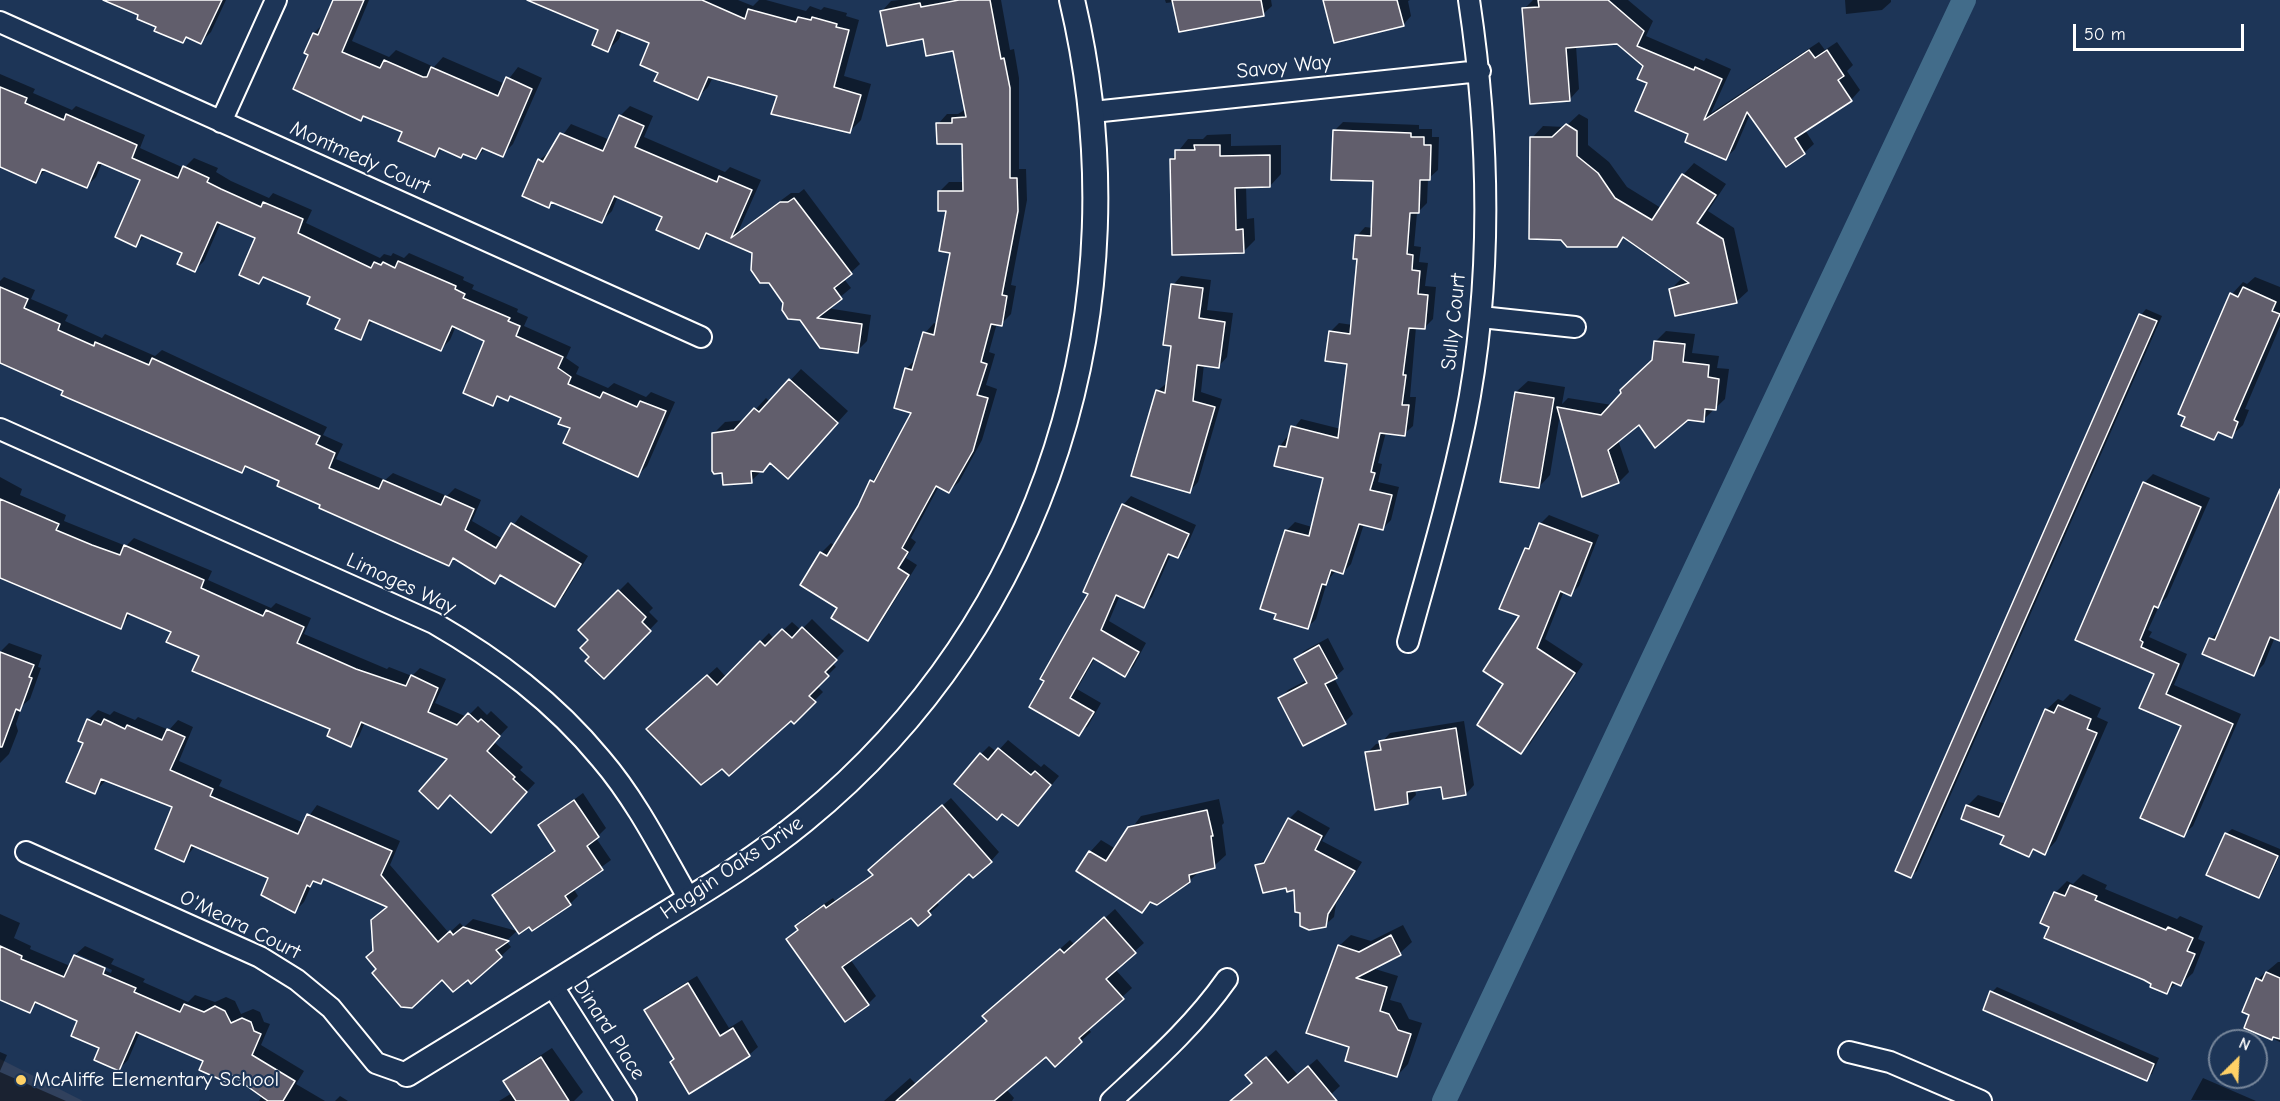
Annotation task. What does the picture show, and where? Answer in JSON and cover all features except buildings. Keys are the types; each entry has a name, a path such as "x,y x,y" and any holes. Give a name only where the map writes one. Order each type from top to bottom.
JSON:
{"street":[{"path":"221,122 276,0"},
{"name":"Haggin Oaks Drive","path":"407,1074 749,862 805,819 858,772 906,720 950,663 981,616 1015,554 1043,489 1077,380 1090,310 1097,195 1093,111 1082,42 1072,0"},
{"name":"Sully Court","path":"1408,642 1447,501 1463,432 1481,317 1486,234 1485,150 1480,71 1469,0"},
{"name":"Montmedy Court","path":"0,22 701,337"},
{"name":"Savoy Way","path":"1093,111 1480,71"},
{"path":"1481,317 1575,327"},
{"name":"Limoges Way","path":"0,429 434,623 481,651 525,683 566,720 602,760 634,804 689,899"},
{"name":"O'Meara Court","path":"26,852 260,957 297,980 331,1008 376,1063 407,1074"},
{"path":"1111,1101 1179,1039 1205,1011 1227,980"},
{"name":"Dinard Place","path":"552,985 627,1101"},
{"path":"1849,1052 1890,1062 1981,1101"}],"shaded area":[{"name":"McAliffe Elementary School","path":"0,1059 83,1101 0,1101"}],"waterway":[{"path":"1444,1101 1964,0"}],"place":[{"name":"McAliffe Elementary School","path":"21,1080"}]}
